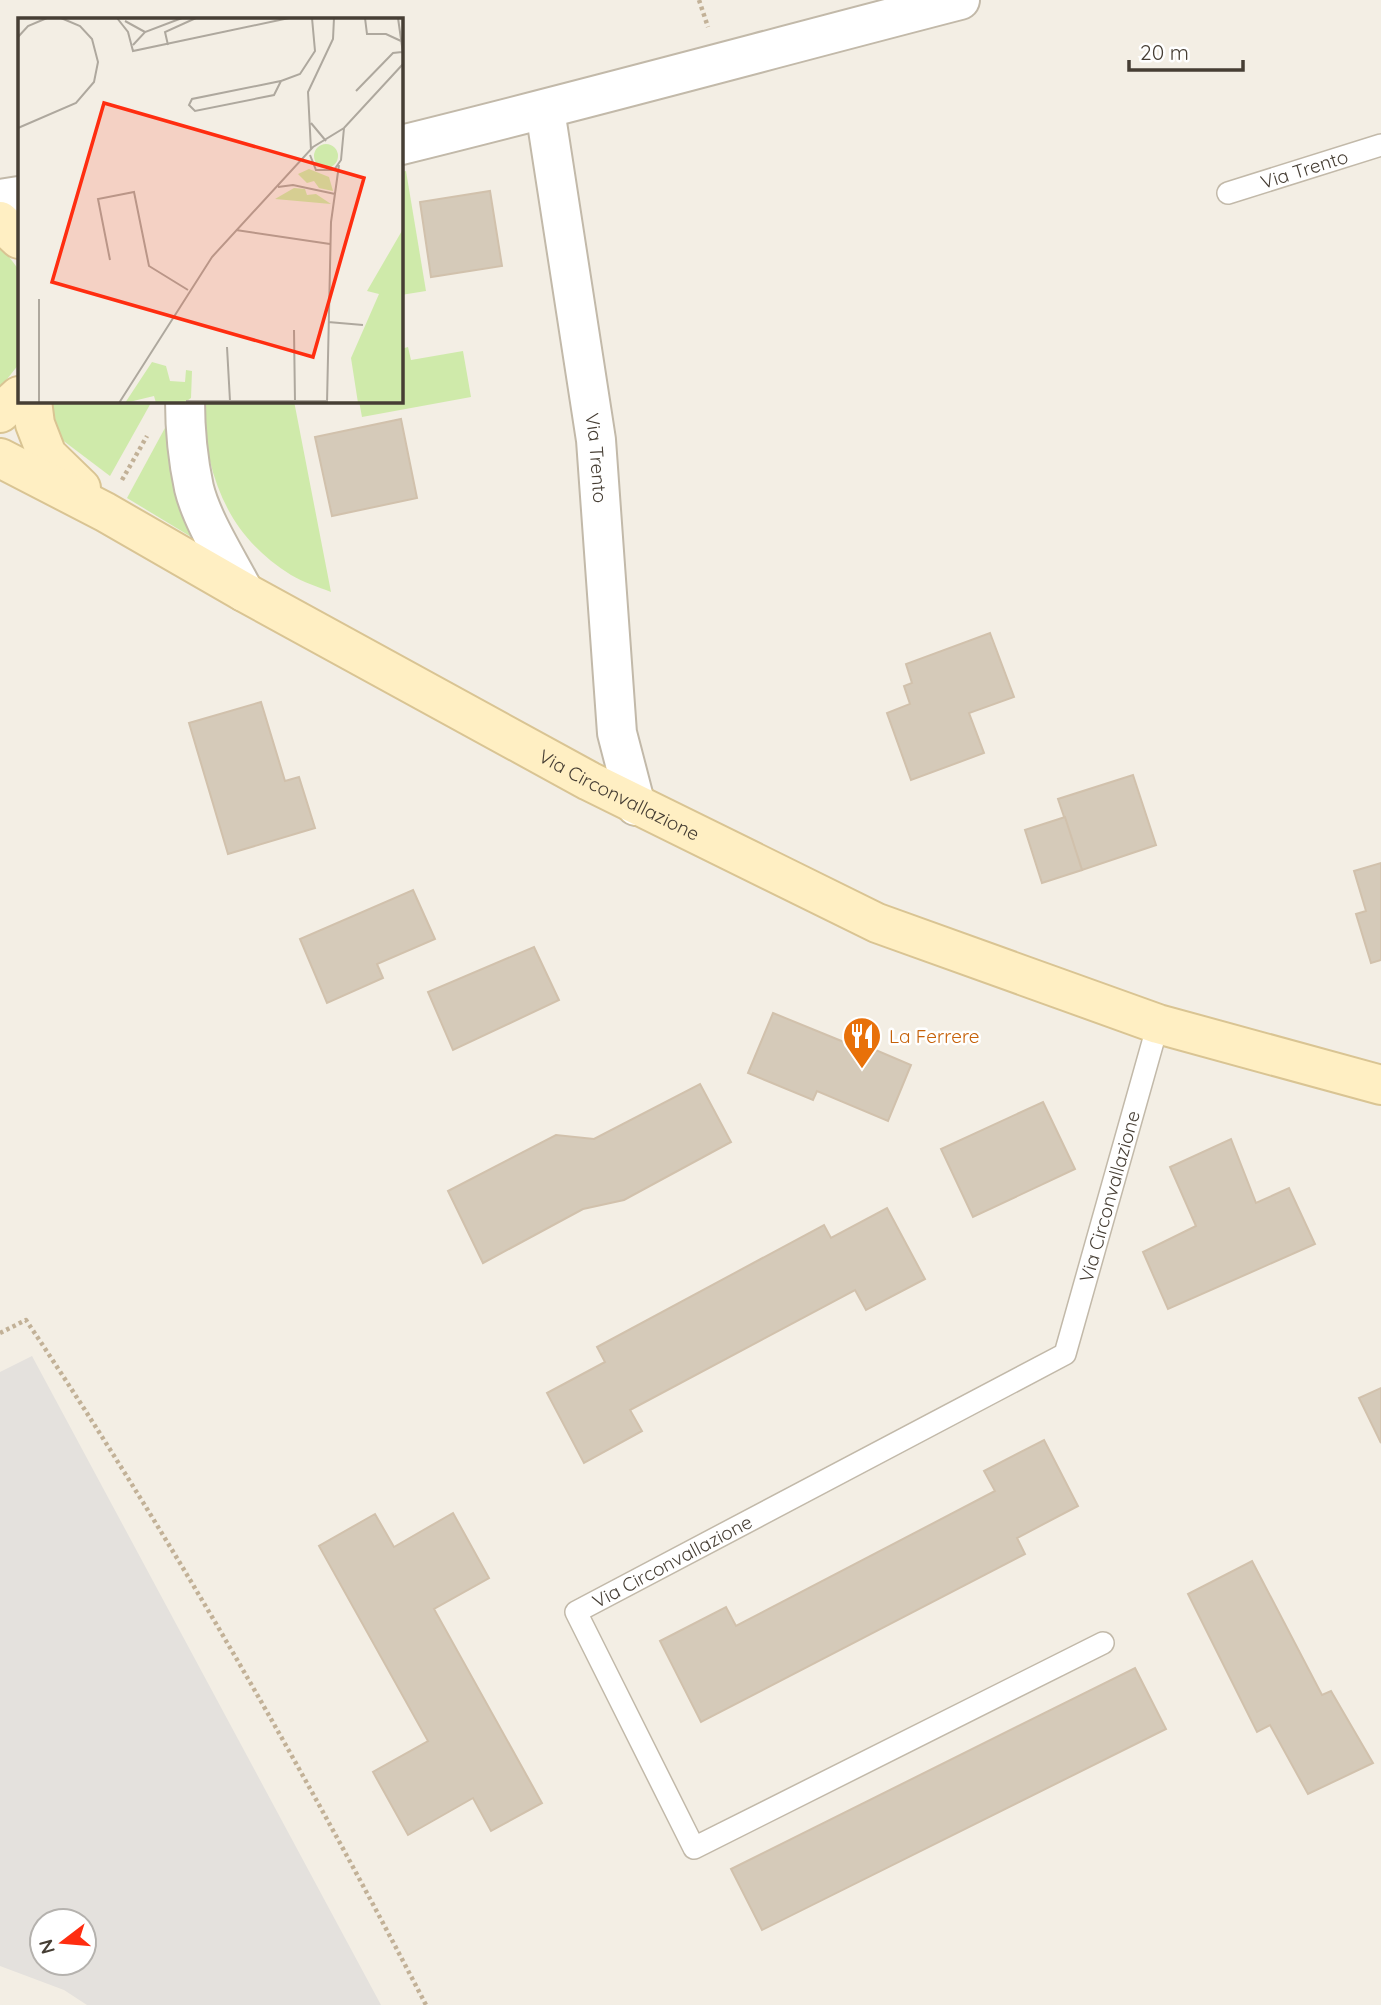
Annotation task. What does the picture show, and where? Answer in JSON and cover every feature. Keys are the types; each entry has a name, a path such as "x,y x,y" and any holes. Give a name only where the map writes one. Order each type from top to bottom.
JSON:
{"main road":[{"path":"0,221 18,238"},
{"path":"0,413 18,397"},
{"name":"Via Circonvallazione","path":"32,402 35,424 47,455 105,512"},
{"name":"Via Circonvallazione","path":"0,458 105,512 244,592 636,806 877,923 1158,1024 1381,1086"}],"street":[{"path":"402,145 545,110 720,61 960,0"},
{"name":"Via Trento","path":"545,110 596,440 617,733 636,806"},
{"path":"0,199 18,196"},
{"path":"185,402 185,427 195,490 215,537 244,592"}],"lane":[{"name":"Via Trento","path":"1228,193 1381,145"},
{"name":"Via Circonvallazione","path":"1103,1643 694,1849 576,1612 1065,1354 1158,1024"}],"path":[{"path":"105,512 148,434"},
{"path":"0,1333 26,1320 75,1394 224,1634 340,1841 426,2005"}],"green space":[{"path":"406,171 426,291 402,295 402,172"},
{"path":"0,245 18,269 18,365 0,388"},
{"path":"408,347 411,360 463,351 471,397 362,417 359,402 402,402 402,349"},
{"path":"50,402 151,402 110,476 61,439 53,427"},
{"path":"200,402 294,402 331,592 296,578 268,558 235,521 223,500 215,477 203,428"},
{"path":"172,415 198,541 127,498"}],"shaded area":[{"path":"32,1356 381,2005 87,2005 64,1990 29,1977 98,1977 98,1907 28,1907 28,1976 0,1966 0,1372"}],"building":[{"path":"490,191 502,266 431,277 420,202"},
{"path":"401,419 417,498 332,516 315,437"},
{"path":"990,633 1014,697 969,713 984,753 911,780 887,713 910,704 904,686 912,683 906,664"},
{"path":"261,702 285,781 299,777 315,828 228,854 189,723"},
{"path":"1133,775 1156,845 1082,870 1058,799"},
{"path":"1065,817 1082,870 1042,883 1025,830"},
{"path":"1381,863 1381,960 1371,963 1356,914 1366,911 1354,871"},
{"path":"413,890 435,939 377,964 383,978 327,1003 300,939"},
{"path":"534,947 559,1000 453,1050 428,992"},
{"path":"773,1013 844,1042 845,1037 911,1065 888,1121 817,1091 813,1100 748,1073"},
{"path":"700,1084 731,1142 624,1200 583,1209 483,1263 448,1191 556,1135 594,1139"},
{"path":"1043,1102 1075,1169 973,1217 941,1149"},
{"path":"1231,1139 1256,1203 1289,1188 1315,1244 1168,1309 1143,1252 1196,1226 1170,1167"},
{"path":"887,1208 925,1279 866,1310 855,1290 630,1410 642,1431 584,1463 547,1393 605,1362 597,1347 824,1225 831,1238"},
{"path":"1381,1388 1381,1443 1359,1398"},
{"path":"1044,1440 1078,1506 1017,1538 1025,1554 701,1722 660,1641 726,1607 736,1626 995,1491 984,1471"},
{"path":"453,1513 489,1578 434,1609 542,1803 491,1831 473,1798 408,1835 373,1772 428,1741 319,1546 375,1514 394,1547"},
{"path":"1252,1561 1322,1695 1331,1691 1373,1763 1308,1794 1270,1725 1257,1732 1188,1594"},
{"path":"1135,1668 1166,1729 762,1930 731,1869"}],"place":[{"name":"La Ferrere","path":"862,1070"}]}
